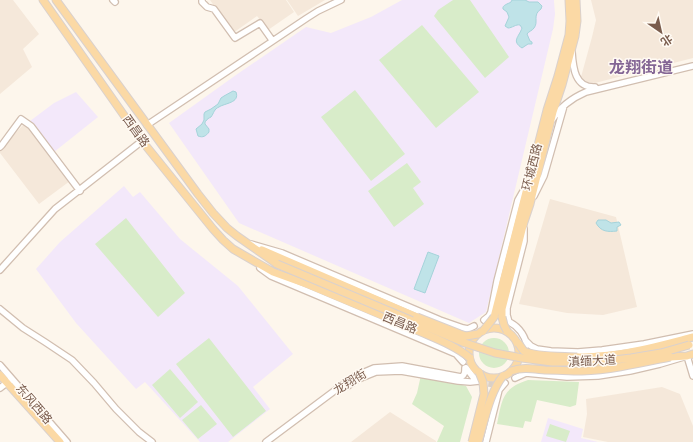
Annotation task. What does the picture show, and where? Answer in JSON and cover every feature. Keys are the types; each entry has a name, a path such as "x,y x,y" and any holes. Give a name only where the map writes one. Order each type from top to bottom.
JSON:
{"main road":[{"name":"西昌路","path":"43,0 142,141 213,229 233,249 273,272 309,285 412,328 456,348 470,358"},
{"name":"西昌路","path":"56,0 213,213 237,236 277,264"},
{"name":"环城西路","path":"507,331 504,324 506,320 502,309 524,222 572,49 577,26 574,0"},
{"name":"环城西路","path":"481,332 487,327 547,110 557,80 569,35 574,0"},
{"name":"西昌路","path":"248,243 460,334 466,336 481,332"},
{"name":"西昌路","path":"241,253 277,264 435,331 465,343 495,352"},
{"path":"478,442 493,392 498,382 502,381 513,374 518,362 518,343 507,331 494,327 481,332 474,338 470,347 470,358 474,368 482,375 502,381"},
{"name":"滇缅大道","path":"518,343 524,350 532,353 550,356 598,357 651,348 693,337"},
{"name":"滇缅大道","path":"495,352 522,358 552,362 597,362 661,353 692,345"},
{"name":"滇缅大道","path":"513,374 518,369 526,368 563,371 600,370 670,357 690,355"},
{"path":"472,442 484,394 483,382 479,372"},
{"name":"东风西路","path":"0,375 9,380 60,442"}],"street":[{"path":"202,0 207,8 214,9 235,38 260,23 272,40"},
{"path":"147,124 272,40 318,11 341,0"},
{"path":"572,49 575,72 581,82 590,87 693,65"},
{"path":"551,122 558,111 576,97 586,92 693,65"},
{"path":"530,204 544,176 564,106"},
{"path":"0,147 21,120 31,126 80,191"},
{"path":"0,270 56,209 142,141"},
{"path":"248,243 282,253 440,320 463,328 472,328 489,319"},
{"path":"241,253 271,276 456,354 463,362"},
{"path":"0,309 23,328 72,360 116,409 139,432 152,442"},
{"path":"506,320 521,331 527,344 537,349 551,351 578,352 602,350 644,344 693,334"},
{"path":"513,374 526,373 567,377 598,376 641,369 690,355 693,376"},
{"name":"龙翔街","path":"272,442 356,380 376,372 401,371 458,381 479,381 473,377 463,362"},
{"name":"龙翔街","path":"266,442 353,377 374,368 402,366 461,377 464,376 465,373 463,362"},
{"name":"东风西路","path":"0,365 9,380 67,442"},
{"path":"513,374 522,370"},
{"path":"0,388 9,380"},
{"path":"486,442 502,381"}],"shaded area":[{"path":"0,0 13,0 39,34 23,49 32,67 0,94"},
{"path":"210,0 286,0 294,12 268,30 257,16 233,33"},
{"path":"287,0 325,0 298,16"},
{"path":"402,0 554,0 555,14 553,29 486,312 469,323 239,223 169,123 306,27 331,33 371,17"},
{"path":"591,0 693,0 693,58 595,83 587,82 581,77 596,20"},
{"path":"76,92 98,117 54,152 30,121 54,103"},
{"path":"23,125 29,128 70,181 39,204 0,153 0,150"},
{"path":"124,186 133,197 140,192 180,239 238,286 293,354 253,387 270,409 228,442 200,442 145,382 136,389 76,323 36,269 60,242"},
{"path":"550,199 616,217 637,307 603,315 567,313 519,304"},
{"path":"662,387 680,394 693,426 693,442 608,442 583,437 587,414 586,399"},
{"path":"390,412 436,441 436,442 351,442"},
{"path":"548,418 583,429 581,438 598,442 541,442"}],"green space":[{"path":"453,0 470,0 509,57 485,78 434,16 438,10"},
{"path":"422,25 479,92 436,128 379,60"},
{"path":"355,90 405,154 371,181 321,117"},
{"path":"407,163 421,182 413,188 424,204 394,227 368,191"},
{"path":"126,218 185,293 158,317 95,244"},
{"path":"209,338 266,411 233,437 176,364"},
{"path":"494,338 504,343 509,353 504,363 494,368 484,363 479,353 484,343"},
{"path":"170,369 198,402 180,418 152,385"},
{"path":"421,375 466,386 472,397 460,442 437,442 444,426 412,404 417,393"},
{"path":"528,380 579,382 576,405 570,407 537,400 531,422 525,421 523,428 497,424 502,402 508,391 519,383"},
{"path":"201,405 217,424 198,439 182,420"},
{"path":"550,424 570,431 566,442 546,436"}],"water":[{"path":"512,0 538,2 542,6 536,16 535,26 527,34 532,44 528,44 522,48 516,41 522,28 520,25 508,28 505,26 509,17 503,8"},
{"path":"233,91 236,92 237,96 234,101 216,109 211,117 205,122 209,129 207,135 201,137 198,136 196,129 202,124 205,112 218,104 221,98"},
{"path":"598,220 606,220 611,223 619,222 621,225 617,227 617,231 605,231 596,223"},
{"path":"428,252 439,256 425,293 414,289"}],"tunnel":[{"path":"480,382 499,385"}],"district":[{"name":"龙翔街道","path":"641,67"}]}
